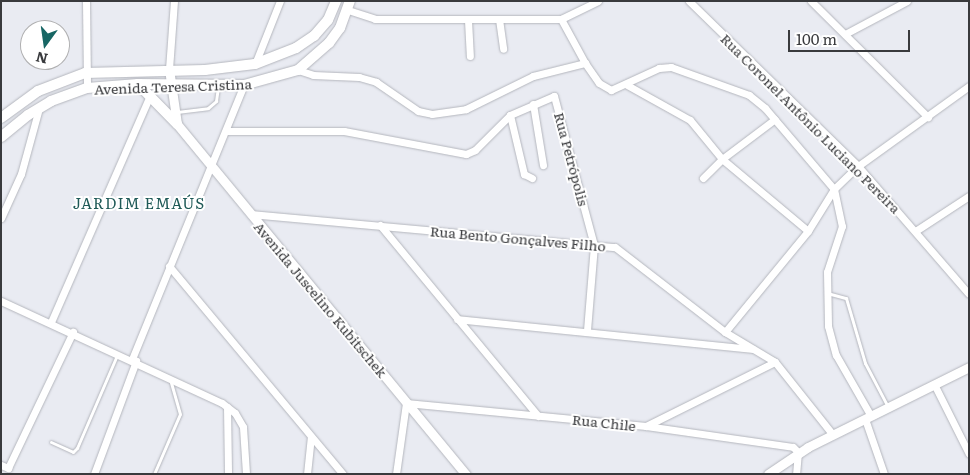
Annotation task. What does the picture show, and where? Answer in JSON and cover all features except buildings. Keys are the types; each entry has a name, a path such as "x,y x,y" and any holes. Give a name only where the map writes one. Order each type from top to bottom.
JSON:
{"main road":[{"name":"Avenida Teresa Cristina","path":"1,118 38,91 85,73 169,69 205,70 254,64 296,48 314,36 328,20 336,1"},
{"name":"Avenida Teresa Cristina","path":"1,137 39,108 87,88 138,84 244,86 298,70 328,43 349,5"},
{"path":"138,84 149,98 177,124"}],"street":[{"path":"86,1 85,73 87,88"},
{"path":"174,1 169,69 177,124"},
{"path":"254,64 280,1"},
{"path":"349,5 375,19 561,19 598,1"},
{"name":"Rua Coronel Antônio Luciano Pereira","path":"689,1 858,166 917,230 969,294"},
{"path":"811,1 928,117"},
{"path":"845,34 907,1"},
{"path":"499,19 503,49"},
{"path":"561,19 585,63 604,88 611,90 627,85 644,74 671,67 749,95 775,119 834,189 842,226 829,259 826,292 831,342 868,417 884,474"},
{"path":"468,20 470,56"},
{"path":"298,70 313,75 359,77 376,82 418,111 432,114 466,108 534,76 585,63"},
{"path":"627,85 690,120 722,159 808,232"},
{"path":"94,474 168,266 228,131 244,86"},
{"path":"725,332 808,232 834,189 858,166 969,86"},
{"name":"Rua Petrópolis","path":"228,131 344,131 466,154 475,150 510,114 554,96 594,244 587,330"},
{"path":"51,322 149,98"},
{"path":"533,104 544,165"},
{"path":"1,218 21,174 39,108"},
{"path":"510,114 524,174 532,178"},
{"path":"703,178 722,159 775,119"},
{"name":"Avenida Juscelino Kubitschek","path":"177,124 466,474"},
{"path":"917,230 969,196"},
{"name":"Rua Bento Gonçalves Filho","path":"251,214 615,247 725,332 758,350 775,362 833,435"},
{"path":"380,225 538,416"},
{"path":"168,266 343,474"},
{"path":"1,301 118,352 227,407 235,413 243,427 246,474"},
{"path":"458,319 587,330 758,350"},
{"path":"1,465 8,468 73,332"},
{"path":"646,426 775,362"},
{"path":"768,474 798,452 969,367"},
{"path":"934,384 969,454"},
{"path":"396,474 406,403"},
{"name":"Rua Chile","path":"406,403 646,426 793,446 798,452"},
{"path":"227,407 228,474"},
{"path":"307,474 311,437"},
{"path":"796,474 798,452"}],"lane":[{"path":"174,113 208,108 216,101 219,86"},
{"path":"826,292 846,298 865,363 888,407"},
{"path":"52,442 73,452 77,448 118,352"},
{"path":"154,474 180,414 181,407 168,377"}],"district":[{"name":"JARDIM EMAÚS","path":"139,203"}]}
